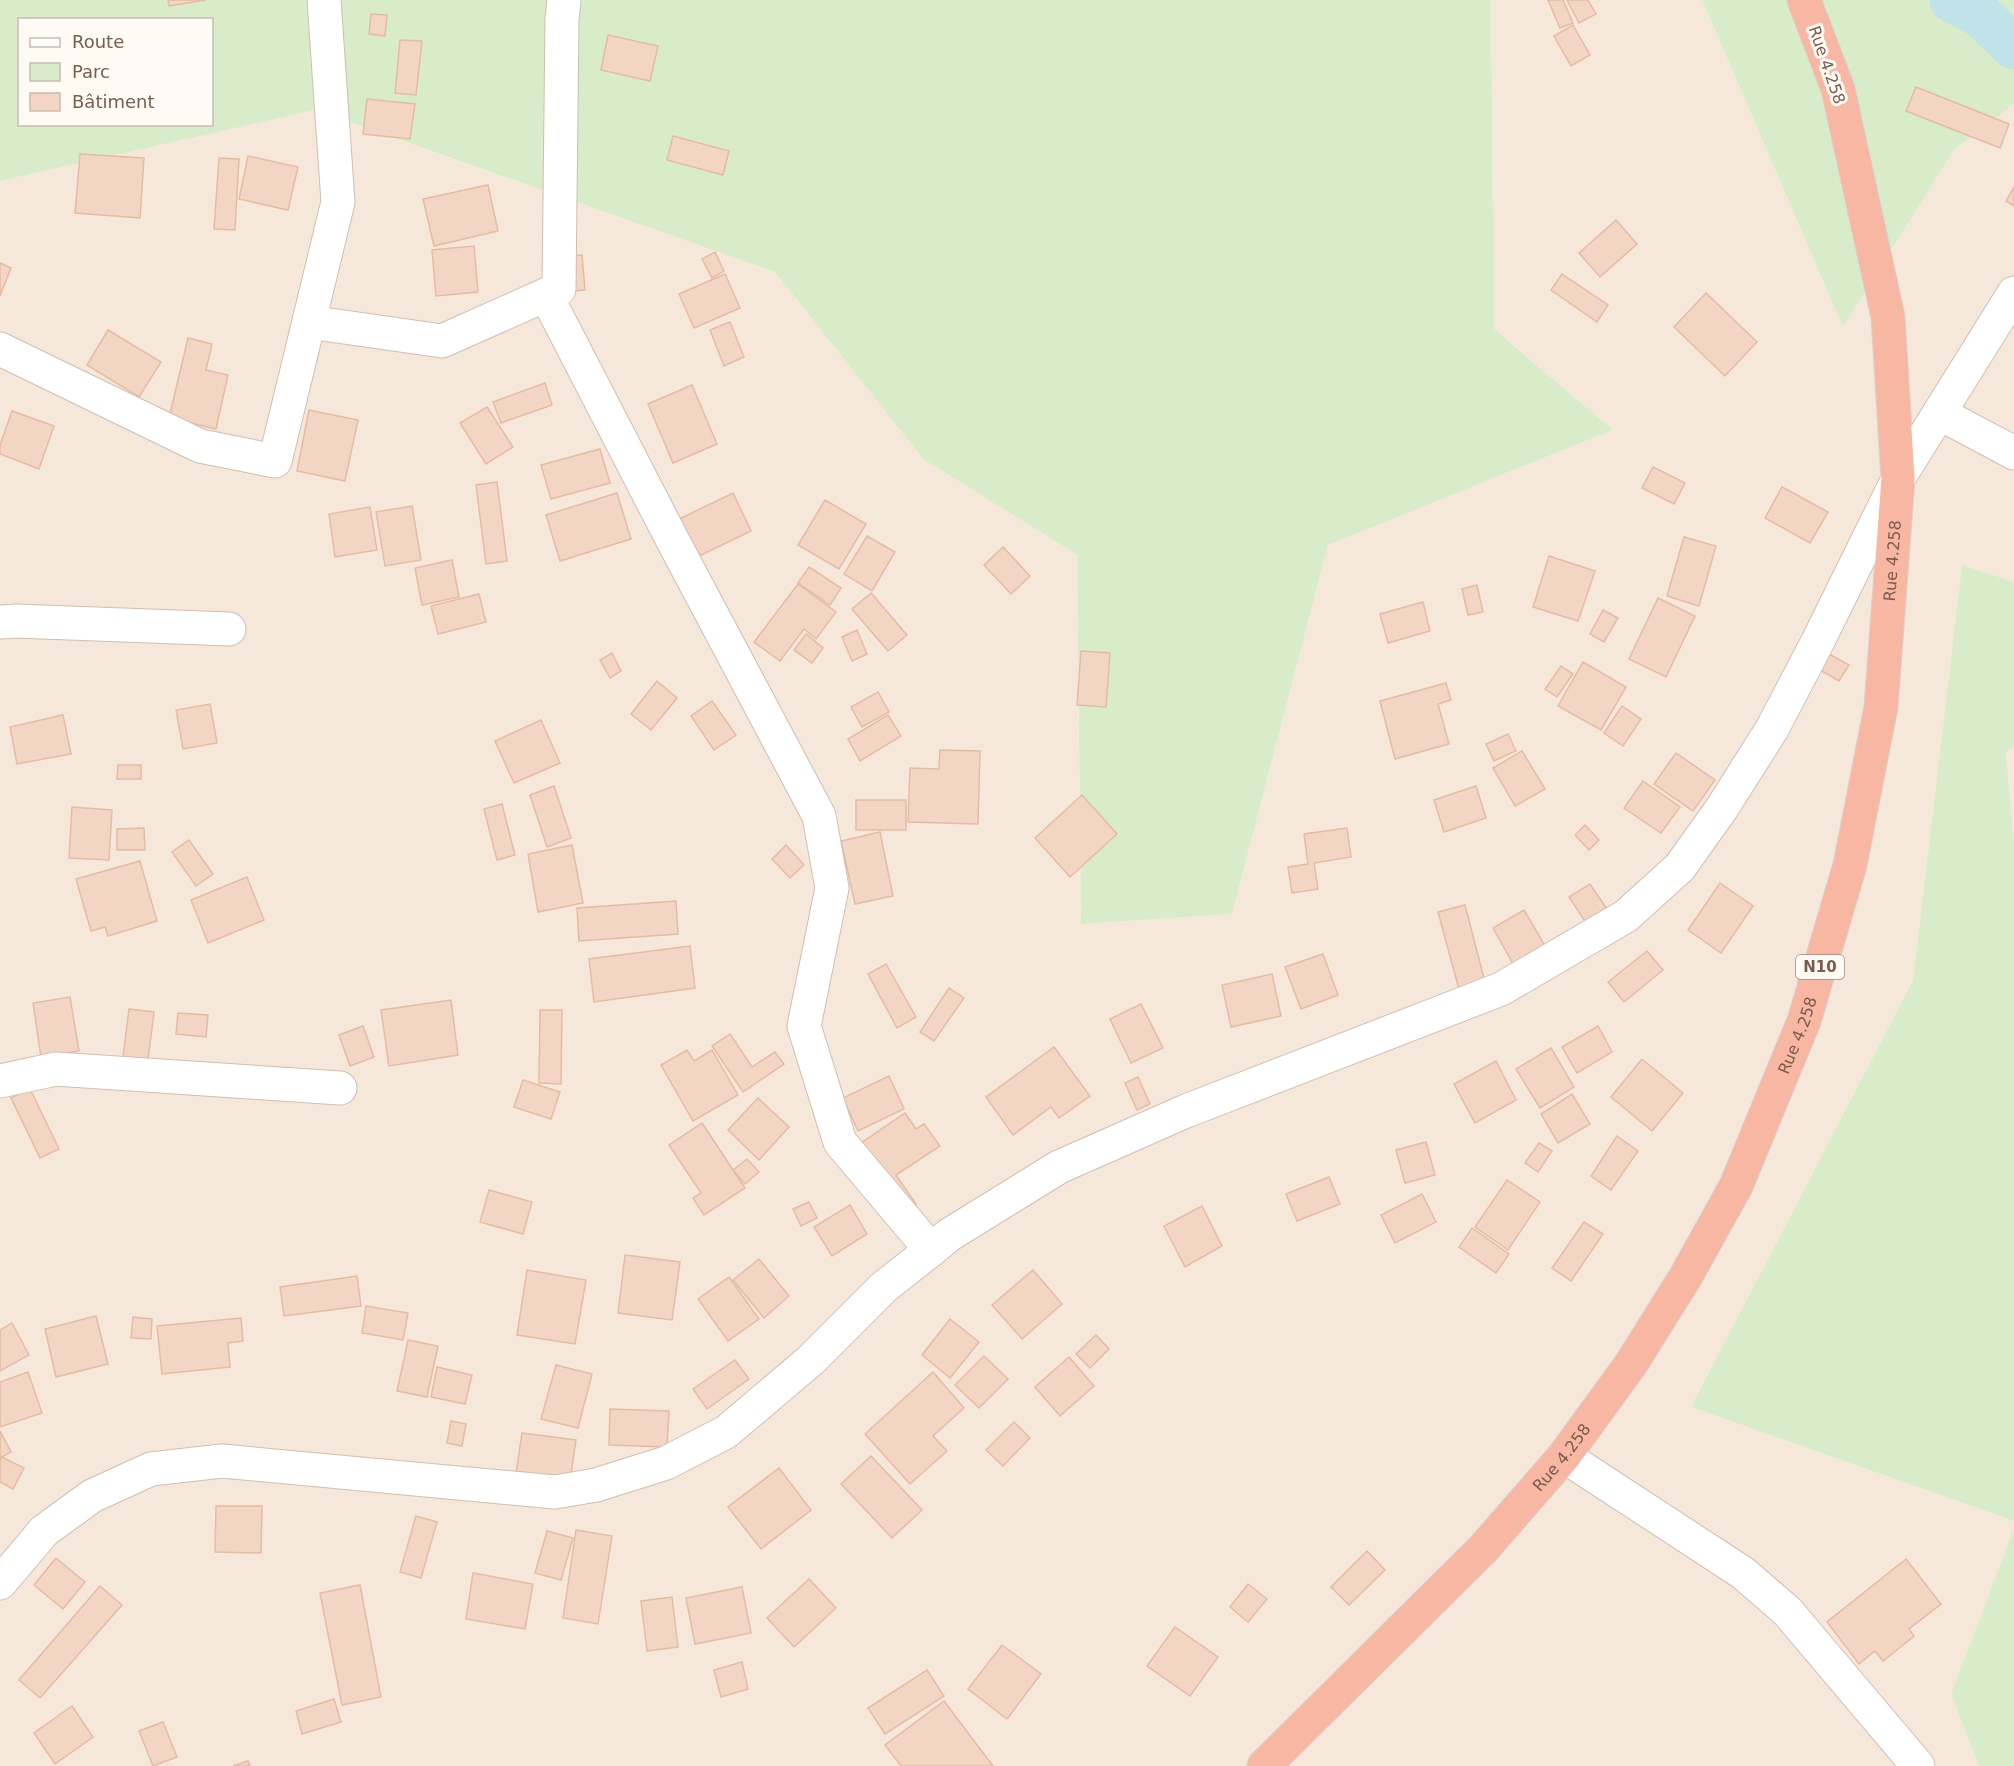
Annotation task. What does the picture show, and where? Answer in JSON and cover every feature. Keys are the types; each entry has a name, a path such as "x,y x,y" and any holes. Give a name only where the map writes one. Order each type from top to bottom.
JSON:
{"highway":[{"name":"Rue 4.258","path":"1264,1766 1484,1548 1564,1456 1631,1364 1692,1266 1736,1186 1804,1021 1850,865 1881,707 1898,479 1888,317 1838,89 1804,0"}],"street":[{"path":"0,349 200,447 275,461 338,202 324,0"},
{"path":"309,322 442,340 559,289 564,0"},
{"path":"0,1584 44,1531 92,1496 151,1469 222,1461 555,1492 596,1485 666,1463 726,1432 810,1360 884,1287 949,1235 1059,1167 1186,1111 1501,989 1626,916 1680,867 1722,808 1772,729 1898,479 2014,293"},
{"path":"546,295 819,816 832,888 804,1026 840,1142 931,1250"},
{"path":"1939,413 2014,453"},
{"path":"0,622 229,629"},
{"path":"0,1081 56,1069 340,1088"},
{"path":"1564,1456 1743,1573 1778,1603 1918,1766"}],"shaded area":[{"path":"1491,0 1702,0 1843,327 1954,150 2014,104 2014,582 1962,566 1913,980 1691,1407 2014,1521 2014,1528 1951,1694 1979,1766 0,1766 0,181 314,110 775,272 923,459 1077,555 1081,924 1232,914 1328,545 1613,430 1494,329"},
{"path":"2014,746 2014,842 2006,752"}],"green space":[{"path":"0,0 1491,0 1494,329 1613,430 1328,545 1232,914 1081,924 1077,555 923,459 775,272 315,110 0,181"},
{"path":"1702,0 2014,0 2014,104 1954,150 1843,327"},
{"path":"1962,565 2014,582 2014,746 2006,752 2014,842 2014,1521 1691,1407 1913,980"},
{"path":"2014,1528 2014,1766 1979,1766 1951,1694"}],"building":[{"path":"168,0 206,0 169,6"},
{"path":"1548,0 1563,0 1573,23 1560,28"},
{"path":"1567,0 1588,0 1596,14 1579,23"},
{"path":"371,14 387,15 385,36 369,34"},
{"path":"1573,25 1590,55 1571,66 1554,36"},
{"path":"608,35 658,46 650,81 601,70"},
{"path":"400,40 422,41 416,95 395,93"},
{"path":"1916,87 2009,124 2000,148 1906,111"},
{"path":"367,99 415,104 410,139 363,134"},
{"path":"673,136 729,151 723,175 667,160"},
{"path":"80,154 144,158 140,218 75,213"},
{"path":"248,156 298,167 288,210 239,199"},
{"path":"219,158 239,159 235,230 214,229"},
{"path":"488,185 498,231 434,246 423,199"},
{"path":"2014,187 2014,206 2006,201"},
{"path":"1616,220 1637,244 1600,277 1579,253"},
{"path":"474,246 478,292 436,296 432,250"},
{"path":"715,252 724,271 712,278 702,259"},
{"path":"582,255 585,290 564,292 561,257"},
{"path":"0,263 11,268 0,296"},
{"path":"725,274 740,308 694,328 679,294"},
{"path":"1562,274 1608,305 1597,322 1551,290"},
{"path":"1706,293 1757,342 1725,376 1674,327"},
{"path":"730,322 744,357 724,366 710,330"},
{"path":"108,330 161,362 139,397 87,365"},
{"path":"188,338 212,344 206,370 228,375 216,429 169,418"},
{"path":"545,383 552,405 501,423 493,402"},
{"path":"692,385 717,444 673,463 648,404"},
{"path":"487,407 513,447 486,464 460,423"},
{"path":"309,410 358,420 345,481 297,471"},
{"path":"12,411 54,426 39,469 0,454 0,445"},
{"path":"600,449 610,483 551,499 541,465"},
{"path":"1653,467 1685,483 1674,504 1642,488"},
{"path":"497,482 507,561 486,564 476,485"},
{"path":"1782,487 1828,512 1810,543 1765,518"},
{"path":"617,493 631,539 560,561 546,515"},
{"path":"733,493 751,531 689,561 671,523"},
{"path":"825,500 866,524 839,569 798,545"},
{"path":"412,506 421,560 385,566 376,512"},
{"path":"370,507 377,550 335,557 329,514"},
{"path":"867,536 895,552 872,591 844,574"},
{"path":"1684,537 1716,546 1699,606 1667,596"},
{"path":"1003,547 1030,576 1011,594 984,565"},
{"path":"1549,556 1595,571 1578,621 1533,607"},
{"path":"452,560 459,597 422,605 415,568"},
{"path":"809,567 841,588 830,605 798,583"},
{"path":"798,584 836,612 816,639 804,629 780,661 754,642"},
{"path":"1477,585 1483,612 1468,615 1462,589"},
{"path":"871,593 907,635 888,651 852,609"},
{"path":"479,594 486,622 438,634 431,606"},
{"path":"1658,598 1695,616 1666,677 1629,659"},
{"path":"1423,602 1430,631 1388,643 1380,614"},
{"path":"1603,610 1618,618 1604,642 1590,634"},
{"path":"857,630 867,654 852,661 842,637"},
{"path":"806,634 823,648 812,663 794,650"},
{"path":"1081,651 1110,653 1106,707 1077,705"},
{"path":"612,653 621,671 610,678 600,660"},
{"path":"1829,654 1849,665 1839,681 1820,670"},
{"path":"1583,662 1626,687 1601,730 1558,706"},
{"path":"1561,666 1573,674 1557,697 1545,689"},
{"path":"657,681 677,698 651,730 631,714"},
{"path":"1446,683 1451,700 1438,704 1449,744 1395,759 1380,701"},
{"path":"878,692 889,712 862,727 851,707"},
{"path":"712,701 736,735 714,750 691,716"},
{"path":"210,704 217,743 183,749 176,710"},
{"path":"1622,706 1641,719 1623,746 1604,733"},
{"path":"63,715 71,754 17,764 10,727"},
{"path":"888,715 901,736 860,761 848,739"},
{"path":"541,720 560,763 514,783 495,741"},
{"path":"1508,734 1516,751 1494,761 1486,744"},
{"path":"940,750 980,751 978,824 908,822 910,768 939,769"},
{"path":"1522,751 1545,789 1515,806 1493,768"},
{"path":"1676,753 1715,780 1693,811 1654,784"},
{"path":"118,765 141,765 141,779 117,779"},
{"path":"1643,781 1680,807 1661,833 1624,808"},
{"path":"554,786 571,838 547,847 530,795"},
{"path":"1476,786 1486,818 1444,832 1434,800"},
{"path":"1082,795 1117,834 1070,877 1035,838"},
{"path":"856,800 906,800 906,830 856,830"},
{"path":"502,804 515,855 497,860 484,809"},
{"path":"72,807 112,810 109,860 69,858"},
{"path":"1585,825 1599,840 1589,850 1575,835"},
{"path":"144,828 145,850 117,850 117,829"},
{"path":"1347,828 1351,857 1314,863 1318,889 1292,893 1288,867 1308,864 1304,834"},
{"path":"880,832 893,896 855,904 841,841"},
{"path":"189,840 213,874 196,886 172,852"},
{"path":"572,845 583,903 538,912 528,854"},
{"path":"786,845 804,865 790,878 772,859"},
{"path":"140,861 157,921 108,936 105,927 91,931 76,879"},
{"path":"247,877 264,920 208,943 191,900"},
{"path":"1720,883 1753,906 1721,953 1688,930"},
{"path":"1590,884 1611,915 1590,929 1569,897"},
{"path":"676,901 678,934 579,941 577,908"},
{"path":"1465,905 1486,986 1460,993 1438,912"},
{"path":"1524,910 1548,951 1516,969 1493,928"},
{"path":"690,946 695,988 594,1002 589,959"},
{"path":"1647,951 1663,970 1624,1002 1608,982"},
{"path":"1323,954 1338,995 1301,1009 1285,967"},
{"path":"886,964 916,1017 897,1028 868,974"},
{"path":"1272,974 1281,1016 1231,1027 1222,985"},
{"path":"949,988 964,998 934,1041 920,1032"},
{"path":"70,997 79,1051 41,1057 33,1003"},
{"path":"451,1000 458,1055 389,1066 381,1010"},
{"path":"1141,1004 1163,1048 1131,1063 1110,1019"},
{"path":"129,1009 154,1012 147,1067 122,1064"},
{"path":"540,1010 562,1010 561,1084 539,1083"},
{"path":"178,1013 208,1015 206,1037 176,1034"},
{"path":"363,1026 374,1057 350,1066 339,1035"},
{"path":"1598,1026 1612,1052 1577,1073 1562,1047"},
{"path":"730,1034 752,1067 775,1052 784,1064 743,1092 712,1046"},
{"path":"1054,1047 1090,1096 1059,1118 1051,1107 1013,1135 986,1097"},
{"path":"1551,1048 1574,1087 1540,1108 1516,1069"},
{"path":"687,1050 694,1061 712,1050 738,1095 693,1121 661,1065"},
{"path":"1642,1059 1683,1093 1652,1131 1611,1097"},
{"path":"1496,1061 1516,1100 1475,1123 1454,1084"},
{"path":"889,1076 904,1109 858,1131 843,1098"},
{"path":"1138,1077 1150,1104 1137,1110 1125,1083"},
{"path":"523,1080 560,1092 551,1119 514,1107"},
{"path":"30,1089 59,1149 40,1158 11,1098"},
{"path":"1572,1094 1590,1124 1558,1143 1541,1114"},
{"path":"758,1098 789,1127 759,1160 728,1130"},
{"path":"905,1113 916,1129 924,1124 940,1146 896,1175 916,1204 906,1210 861,1143"},
{"path":"702,1123 745,1188 704,1215 693,1198 701,1193 669,1145"},
{"path":"1617,1136 1638,1151 1611,1190 1591,1176"},
{"path":"1426,1142 1435,1175 1405,1183 1396,1150"},
{"path":"1539,1143 1552,1151 1538,1172 1525,1163"},
{"path":"747,1159 759,1172 745,1184 733,1170"},
{"path":"1329,1177 1340,1204 1297,1221 1286,1194"},
{"path":"1507,1180 1540,1202 1508,1250 1475,1227"},
{"path":"489,1190 532,1202 523,1234 480,1222"},
{"path":"1422,1194 1436,1222 1395,1243 1381,1215"},
{"path":"809,1202 817,1218 801,1226 793,1209"},
{"path":"850,1205 867,1234 832,1256 814,1227"},
{"path":"1202,1206 1222,1246 1185,1267 1164,1226"},
{"path":"1584,1222 1603,1234 1571,1281 1552,1268"},
{"path":"1472,1228 1509,1254 1496,1273 1459,1247"},
{"path":"625,1255 680,1262 672,1320 618,1313"},
{"path":"759,1259 789,1296 764,1318 733,1280"},
{"path":"527,1270 586,1280 575,1344 517,1335"},
{"path":"1033,1270 1062,1304 1022,1339 992,1305"},
{"path":"357,1276 361,1306 284,1316 280,1287"},
{"path":"729,1277 759,1319 728,1341 698,1299"},
{"path":"366,1306 408,1313 403,1340 362,1333"},
{"path":"96,1316 108,1364 56,1377 45,1329"},
{"path":"133,1317 152,1319 151,1339 131,1338"},
{"path":"241,1318 243,1341 228,1343 230,1367 162,1374 157,1326"},
{"path":"950,1319 979,1342 950,1378 922,1355"},
{"path":"12,1323 29,1355 0,1371 0,1330"},
{"path":"1096,1335 1109,1349 1090,1368 1076,1354"},
{"path":"408,1340 438,1346 427,1397 397,1391"},
{"path":"984,1356 1008,1379 979,1408 955,1385"},
{"path":"1069,1357 1094,1386 1060,1416 1035,1387"},
{"path":"735,1360 749,1379 707,1409 693,1389"},
{"path":"556,1365 592,1374 578,1428 541,1419"},
{"path":"437,1367 472,1375 465,1404 431,1397"},
{"path":"28,1372 42,1413 0,1427 0,1382"},
{"path":"933,1372 964,1408 933,1436 947,1451 910,1484 865,1434"},
{"path":"610,1409 669,1411 667,1447 609,1445"},
{"path":"451,1421 466,1424 462,1446 447,1443"},
{"path":"1014,1422 1030,1438 1003,1466 986,1450"},
{"path":"0,1431 11,1452 0,1458"},
{"path":"522,1433 576,1440 570,1481 516,1473"},
{"path":"871,1456 922,1510 892,1538 841,1484"},
{"path":"2,1457 24,1468 13,1489 0,1482"},
{"path":"779,1468 811,1510 761,1549 728,1507"},
{"path":"216,1506 262,1506 261,1553 215,1552"},
{"path":"416,1516 437,1522 421,1578 400,1572"},
{"path":"576,1530 612,1536 598,1624 563,1618"},
{"path":"547,1531 573,1538 561,1580 535,1573"},
{"path":"1367,1551 1385,1570 1349,1605 1331,1587"},
{"path":"56,1558 85,1582 63,1609 34,1585"},
{"path":"1906,1559 1941,1604 1909,1629 1914,1636 1883,1661 1875,1651 1859,1664 1827,1622"},
{"path":"473,1573 533,1584 525,1629 466,1619"},
{"path":"809,1579 836,1608 794,1647 767,1618"},
{"path":"1248,1584 1267,1599 1248,1622 1230,1607"},
{"path":"360,1585 381,1697 342,1705 320,1593"},
{"path":"100,1586 122,1605 40,1698 19,1680"},
{"path":"742,1587 751,1633 695,1644 686,1598"},
{"path":"672,1597 678,1647 647,1651 641,1601"},
{"path":"1175,1627 1218,1657 1190,1696 1147,1666"},
{"path":"1002,1645 1041,1674 1007,1719 968,1689"},
{"path":"742,1662 748,1689 721,1697 714,1670"},
{"path":"927,1670 944,1696 885,1734 868,1708"},
{"path":"334,1699 341,1722 302,1734 296,1711"},
{"path":"944,1701 993,1766 901,1766 885,1745"},
{"path":"72,1706 93,1737 55,1764 34,1733"},
{"path":"163,1722 177,1757 153,1766 139,1731"},
{"path":"248,1761 250,1766 233,1766"}],"waterway":[{"path":"1952,0 1979,14 2014,47"}]}
